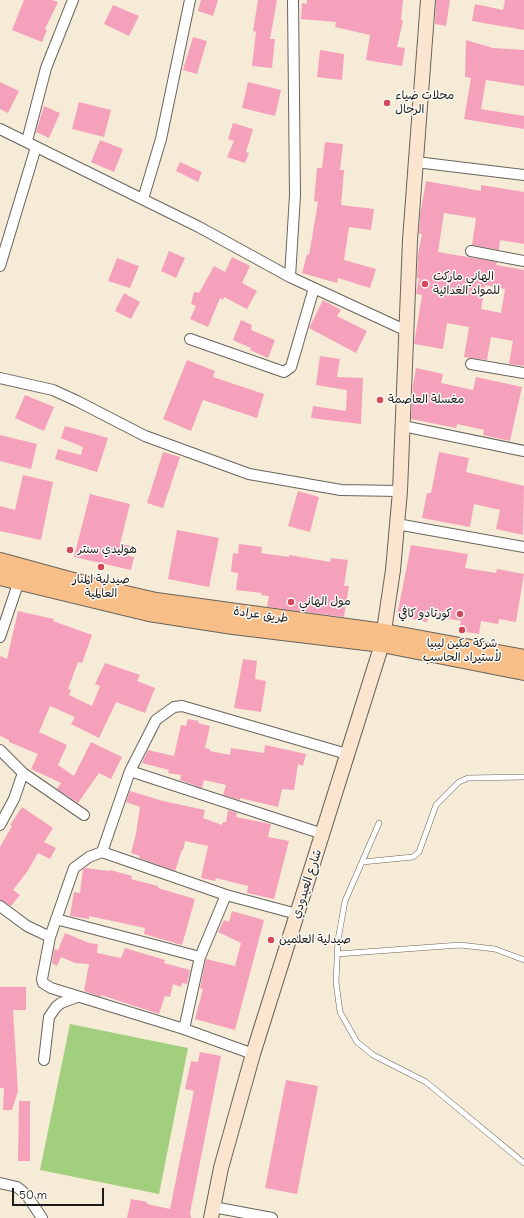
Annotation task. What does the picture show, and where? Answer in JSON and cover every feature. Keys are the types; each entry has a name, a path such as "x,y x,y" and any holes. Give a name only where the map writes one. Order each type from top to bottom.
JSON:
{"main road":[{"name":"طريق عرادة","path":"0,561 95,587 156,601 383,638 524,658"},
{"name":"طريق عرادة","path":"0,577 149,613 232,626 383,638 524,672"}],"street":[{"path":"0,266 32,144 46,68 73,0"},
{"path":"142,199 161,139 177,70 190,0"},
{"path":"290,277 295,195 293,0"},
{"name":"شارع العيدودي","path":"212,1212 221,1168 253,1054 383,638 393,570 400,491 410,240 428,0"},
{"path":"0,129 142,199 290,277 407,331"},
{"path":"416,162 524,175"},
{"path":"471,251 524,261"},
{"path":"190,339 284,372 291,366 314,288"},
{"path":"471,364 524,373"},
{"path":"0,378 53,390 77,400 145,436 249,474 342,490 400,491"},
{"path":"403,426 524,451"},
{"path":"397,524 524,547"},
{"path":"0,637 19,582"},
{"path":"102,852 130,771 156,720 174,707 182,706 347,754"},
{"path":"0,750 23,773 84,815"},
{"path":"130,771 323,834"},
{"path":"0,825 14,799 23,773"},
{"path":"253,1054 184,1029 54,990 44,983 42,979 50,937 74,868 89,857 102,852 226,895 297,914"},
{"path":"184,1029 200,957 226,895"},
{"path":"0,906 27,926 50,937"},
{"path":"56,918 200,957"},
{"path":"44,1060 49,1017 61,1003 77,997"},
{"path":"0,1183 17,1187 22,1191 28,1197 42,1218"},
{"path":"212,1212 272,1218"}],"lane":[{"path":"362,862 413,857 419,852 436,805 459,782 468,778 524,777"},
{"path":"379,824 345,901 337,954 336,982 340,1012 357,1042 373,1056 426,1082 524,1164"},
{"path":"337,954 460,945 496,949 524,960"}],"green space":[{"path":"70,1024 188,1048 159,1194 40,1170"}],"building":[{"path":"24,0 52,0 58,2 45,29 47,30 42,42 12,30"},
{"path":"201,0 218,0 213,16 198,11"},
{"path":"258,0 277,0 270,39 275,39 272,68 252,66 256,32 253,31"},
{"path":"307,0 403,0 401,20 403,21 397,47 405,48 402,66 366,60 370,35 335,27 336,22 301,19 302,3 307,4"},
{"path":"436,0 450,0 446,26 435,24"},
{"path":"505,0 524,0 524,30 472,21 475,4 503,10"},
{"path":"113,5 139,16 129,36 104,24"},
{"path":"193,37 207,41 197,74 183,70"},
{"path":"466,40 493,48 524,50 524,86 486,80 481,109 524,116 524,129 464,119 471,78 465,77"},
{"path":"320,50 344,54 342,80 317,77"},
{"path":"0,82 19,91 8,113 0,109"},
{"path":"248,82 281,90 275,116 242,108"},
{"path":"79,102 111,110 104,137 72,129"},
{"path":"44,106 60,113 49,138 36,132"},
{"path":"233,123 253,129 246,152 249,153 245,163 227,157 234,141 228,139"},
{"path":"100,140 123,149 114,172 91,162"},
{"path":"325,142 343,144 340,170 344,170 341,205 374,209 371,230 349,227 344,260 376,269 370,288 338,278 337,283 302,273 307,254 309,255 318,202 314,201 317,168 322,168"},
{"path":"180,162 202,172 198,182 176,171"},
{"path":"426,181 481,191 481,185 524,192 524,244 500,240 499,250 472,245 476,218 444,213 438,252 497,262 496,265 524,270 524,366 509,364 513,341 491,337 487,360 464,357 469,327 447,323 443,349 414,344 422,295 416,294 419,279 417,278 418,254 422,234 419,234 420,215","holes":["485,285 505,289 501,313 481,309"]},
{"path":"169,251 185,258 176,278 161,271"},
{"path":"232,257 250,266 242,283 257,291 247,309 224,297 223,300 220,298 208,327 190,319 196,306 191,304 194,292 199,293 214,266 225,272"},
{"path":"117,258 139,266 130,288 108,281"},
{"path":"124,293 140,302 131,319 115,311"},
{"path":"323,300 341,310 337,316 367,331 356,353 309,328"},
{"path":"241,320 252,325 251,330 275,340 268,358 233,340"},
{"path":"320,356 340,359 337,377 363,378 361,424 311,418 313,406 346,411 347,390 316,385"},
{"path":"187,360 215,371 213,377 264,394 257,418 203,400 191,431 163,419"},
{"path":"416,368 443,374 441,383 473,390 476,377 522,387 510,441 483,435 484,430 457,424 456,428 411,419 413,385"},
{"path":"25,395 54,407 44,431 15,418"},
{"path":"65,426 108,438 97,472 55,459 58,449 81,455 83,447 61,438"},
{"path":"0,435 37,444 31,469 0,461"},
{"path":"163,452 180,457 163,508 147,503"},
{"path":"439,452 469,458 466,472 524,486 523,535 496,529 500,510 474,504 470,527 422,518 427,493 431,493"},
{"path":"23,475 53,482 41,540 0,531 0,506 15,510"},
{"path":"298,491 319,497 310,532 288,526"},
{"path":"90,494 130,504 120,544 131,546 129,556 134,557 131,570 74,557"},
{"path":"177,530 219,538 209,587 168,579"},
{"path":"239,544 262,547 261,553 289,557 289,555 330,562 331,558 348,560 344,586 349,586 344,617 267,607 269,596 261,595 262,593 236,590 238,573 231,572 233,553 238,554"},
{"path":"411,545 468,554 465,568 496,573 497,569 524,574 516,622 499,619 498,624 481,621 479,634 459,631 461,621 429,615 427,622 397,616"},
{"path":"18,611 54,619 53,621 92,635 82,663 78,662 68,689 71,690 69,695 92,706 100,686 95,684 105,663 140,675 137,681 155,688 145,713 116,702 99,738 71,724 75,717 50,706 39,732 67,745 58,765 74,776 91,742 122,757 111,779 99,773 78,803 57,789 61,783 31,769 38,754 9,742 9,740 0,736 0,656 7,659"},
{"path":"243,659 257,661 255,679 266,681 261,712 234,708"},
{"path":"188,719 199,721 198,723 210,726 205,748 210,749 210,751 230,755 231,748 264,753 265,745 306,754 303,766 298,764 294,790 282,789 278,807 240,798 240,800 223,795 226,785 204,780 202,788 180,780 181,775 168,773 169,770 142,763 148,750 174,756 181,725 186,726"},
{"path":"130,791 163,801 205,810 203,818 222,825 223,822 226,822 228,810 237,813 236,817 271,824 268,837 289,841 274,899 247,893 248,886 216,878 215,881 201,878 208,846 185,841 175,871 139,858 140,856 131,853 136,834 140,807 126,802"},
{"path":"22,807 53,828 44,842 56,848 50,859 38,853 27,872 13,890 20,895 11,906 0,900 0,847 12,826 10,825"},
{"path":"83,869 110,870 132,876 131,879 158,886 158,888 195,899 182,945 144,934 145,928 89,916 89,919 70,916 74,892 80,893"},
{"path":"232,911 264,920 235,1030 195,1019 203,989 200,988 206,959 235,966 241,943 218,932 224,920 229,922"},
{"path":"65,933 89,943 98,944 97,953 121,958 125,948 165,960 164,963 190,970 187,984 182,983 181,987 173,984 170,997 165,996 159,1014 84,991 89,964 75,963 61,957 57,966 52,963 54,949 58,950"},
{"path":"0,987 26,987 26,1010 13,1010 18,1091 12,1110 3,1110 4,1088 0,1088"},
{"path":"200,1052 221,1056 190,1213 191,1218 127,1218 131,1199 170,1209 194,1091 185,1089 191,1061 198,1062"},
{"path":"286,1080 318,1086 297,1194 265,1188"},
{"path":"19,1101 30,1101 30,1161 18,1161"}],"place":[{"name":"محلات ضياء الرحال","path":"387,103"},
{"name":"الهاني ماركت للمواد الغدائية","path":"425,284"},
{"name":"مغسلة العاصمة","path":"380,400"},
{"name":"هوليدي سنتر","path":"70,550"},
{"name":"صيدلية المنار العالمية","path":"101,567"},
{"name":"مول الهاني","path":"291,602"},
{"name":"كورتادو كافي","path":"460,614"},
{"name":"شركة مكين ليبيا لأستيراد الحاسب","path":"462,630"},
{"name":"صيدلية العلمين","path":"271,940"}]}
